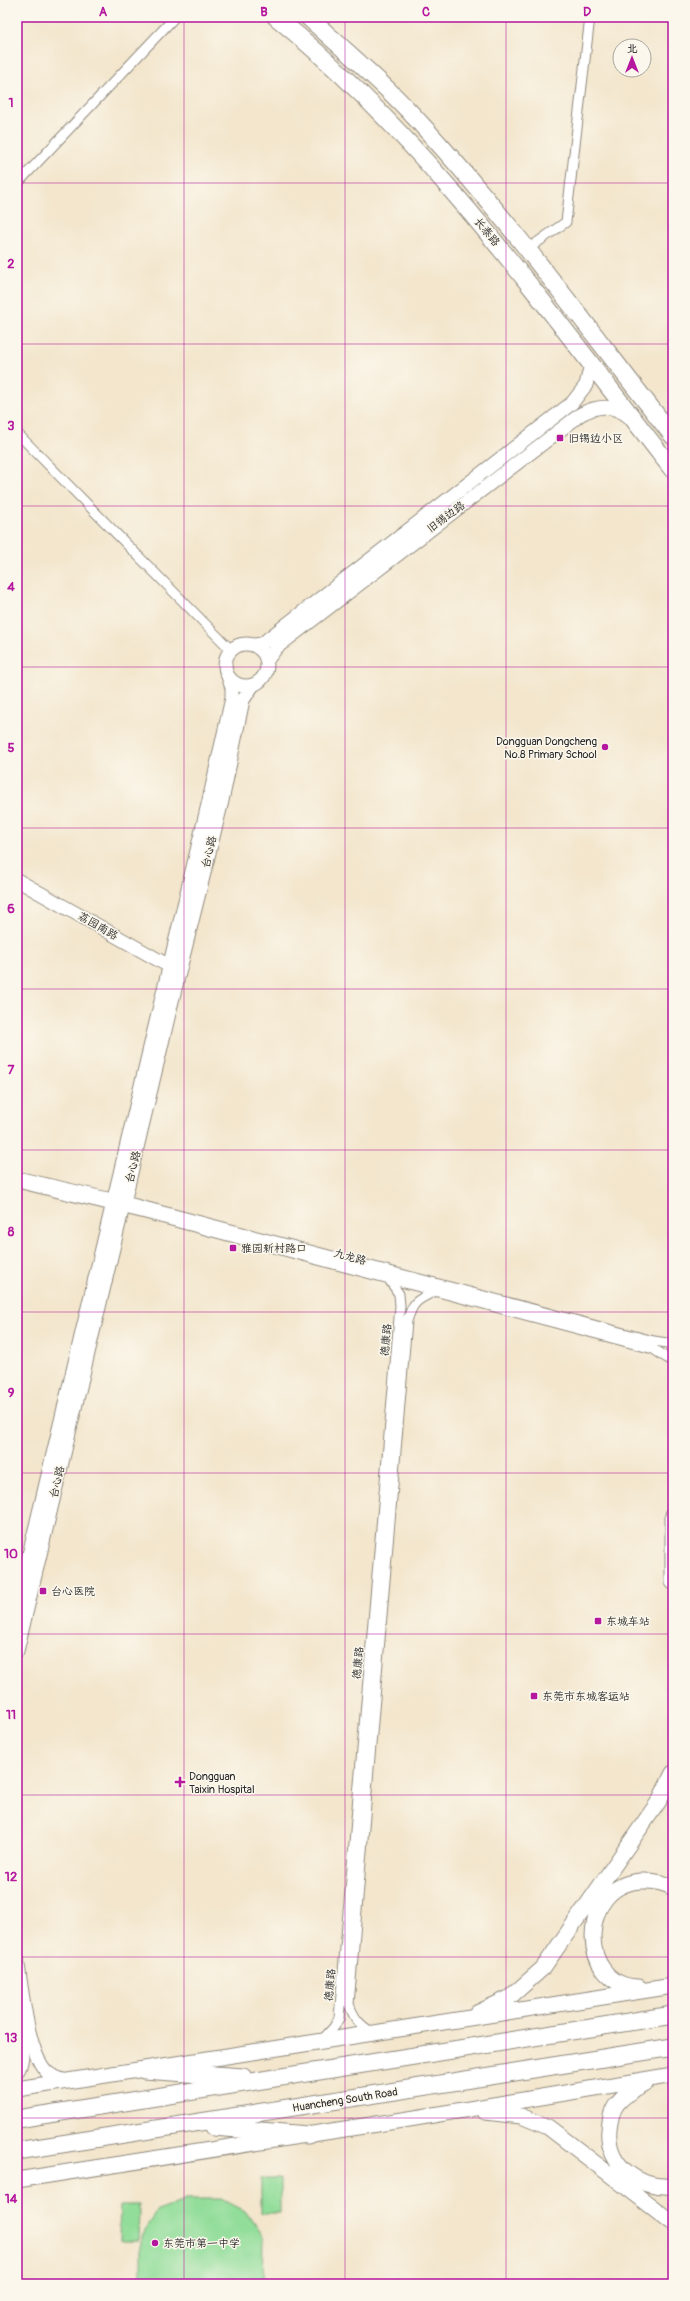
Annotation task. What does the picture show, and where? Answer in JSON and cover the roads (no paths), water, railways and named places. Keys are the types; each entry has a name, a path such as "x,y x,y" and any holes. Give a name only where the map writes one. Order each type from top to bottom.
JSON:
{"highway":[{"name":"长泰路","path":"276,17 343,76 391,123 431,166 517,269 673,470"},
{"name":"长泰路","path":"308,17 406,108 452,158 528,249 673,436"},
{"path":"17,2119 670,2015"},
{"name":"Huancheng South Road","path":"17,2151 671,2047"},
{"path":"144,2070 273,2079"},
{"path":"186,2125 308,2135"}],"main road":[{"name":"旧锡边路","path":"254,645 262,644 572,403 586,385 590,364"},
{"name":"旧锡边路","path":"267,660 277,646 581,414 598,407 612,407 635,421"},
{"path":"243,644 254,645 263,651 267,660 267,671 264,677 253,685 239,685 228,676 225,663 231,650 243,644"},
{"name":"台心路","path":"17,1651 119,1203 174,973 230,711 232,688 228,676"},
{"name":"台心路","path":"174,973 222,801 243,700 253,685"},
{"name":"荔园南路","path":"17,880 174,973"},
{"name":"荔园南路","path":"17,889 174,973"},
{"name":"台心路","path":"17,1605 119,1203"},
{"path":"673,1515 673,1582"},
{"path":"447,2023 478,2012 509,1998 543,1968 659,1801 673,1773"},
{"path":"669,1987 625,1986 609,1976 597,1957 594,1945 593,1924 596,1914 609,1895 628,1883 650,1881 660,1882 673,1888"},
{"path":"17,1959 31,2036 39,2062 48,2073 66,2082"},
{"path":"17,2089 447,2023 669,1987"},
{"path":"17,2012 22,2052 20,2067 17,2072"},
{"path":"17,2180 308,2135 670,2076"},
{"path":"670,2076 638,2087 617,2104 612,2112 608,2134 614,2158 630,2176 649,2184 673,2186"},
{"path":"456,2111 514,2115 548,2127 673,2223"}],"street":[{"path":"17,184 175,17"},
{"path":"528,249 566,222 590,17"},
{"path":"17,433 231,650"},
{"name":"九龙路","path":"17,1176 654,1342 673,1344"},
{"name":"九龙路","path":"17,1183 119,1203 390,1280 653,1349 673,1362"},
{"name":"德康路","path":"320,2042 334,2027 339,2018 399,1319 398,1294 390,1280"},
{"name":"德康路","path":"375,2034 359,2024 353,2016 349,2004 407,1321 412,1306 419,1299 434,1292"}],"place":[{"name":"旧锡边小区","path":"560,438"},
{"name":"Dongguan Dongcheng No.8 Primary School","path":"605,747"},
{"name":"雅园新村路口","path":"233,1248"},
{"name":"台心医院","path":"43,1591"},
{"name":"东城车站","path":"598,1621"},
{"name":"东莞市东城客运站","path":"534,1696"},
{"name":"Dongguan Taixin Hospital","path":"180,1782"},
{"name":"东莞市第一中学","path":"155,2243"}]}
